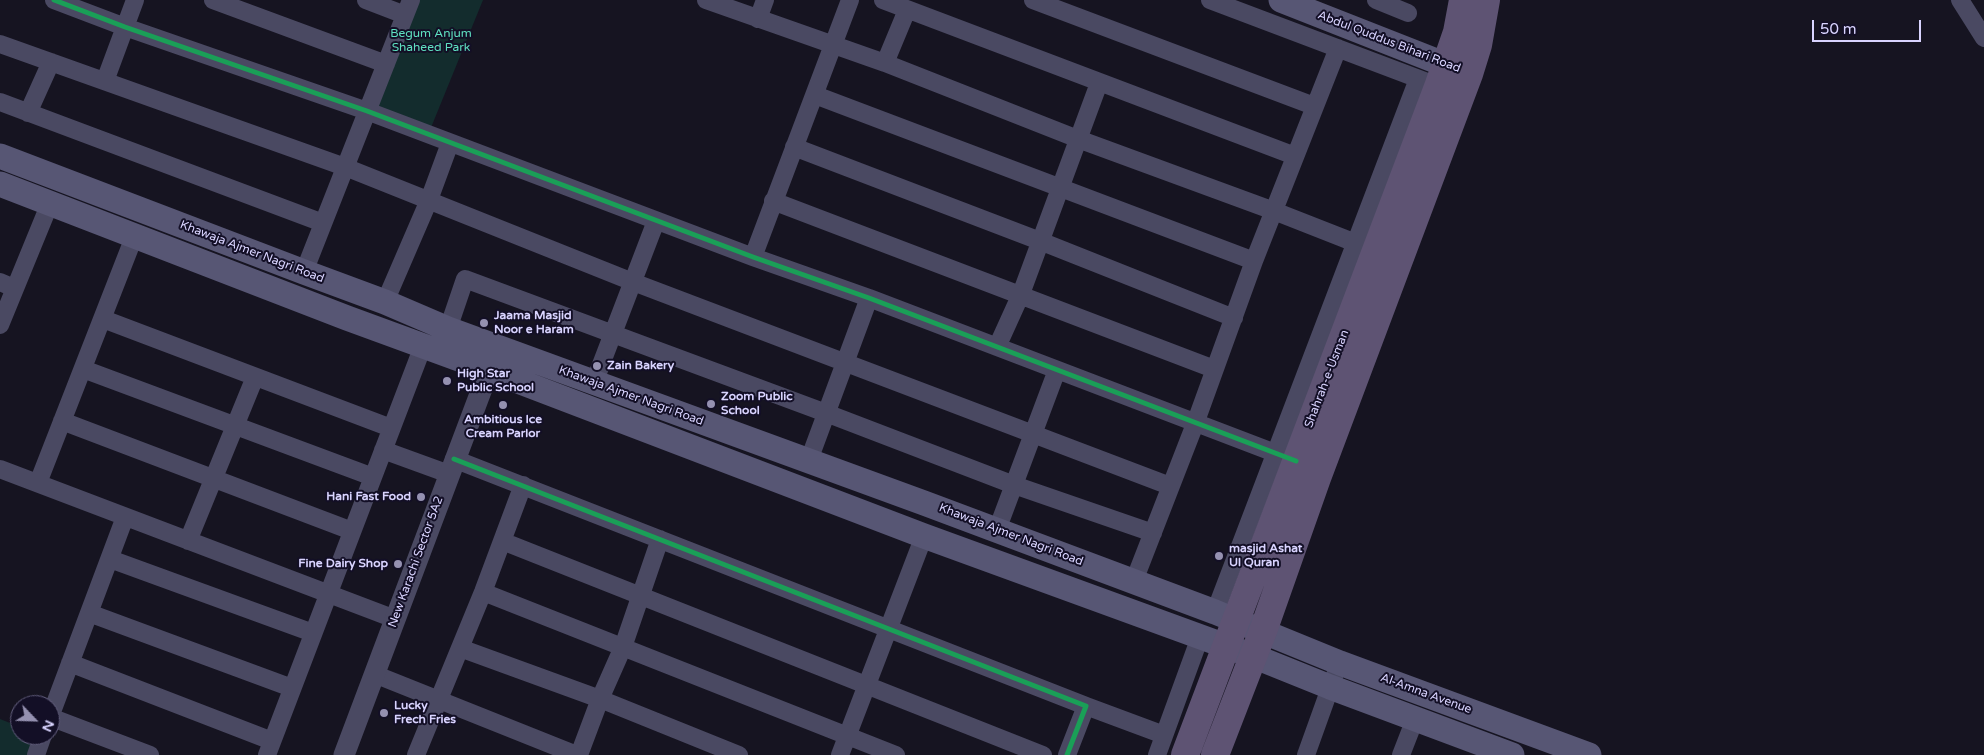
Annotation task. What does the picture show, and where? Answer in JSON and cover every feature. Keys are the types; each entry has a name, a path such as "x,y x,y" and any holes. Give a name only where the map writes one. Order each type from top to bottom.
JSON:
{"main road":[{"name":"Abdul Quddus Bihari Road","path":"1280,0 1446,80"},
{"name":"Shahrah-e-Usman","path":"1215,755 1258,643 1317,478 1446,80 1463,0"},
{"name":"Shahrah-e-Usman","path":"1185,755 1213,641 1225,616 1366,247 1446,80 1478,45 1486,0"},
{"name":"Khawaja Ajmer Nagri Road","path":"0,156 385,302 448,329 594,384 809,460 1225,616 1258,643"},
{"name":"Khawaja Ajmer Nagri Road","path":"0,184 346,318 489,370 924,536 1213,641 1258,643"},
{"path":"346,318 356,291"},
{"path":"682,443 690,418"},
{"path":"1021,570 1031,543"},
{"name":"Al-Amna Avenue","path":"1258,643 1340,662 1589,755"},
{"path":"1258,643 1330,687 1512,755"}],"street":[{"path":"54,0 124,28 367,112 753,257 869,298 1285,458"},
{"path":"105,81 135,0"},
{"path":"213,0 386,64"},
{"path":"304,272 408,8 366,0"},
{"path":"706,0 885,63 1078,139 1366,247"},
{"path":"758,19 765,0"},
{"path":"753,257 850,0"},
{"path":"883,0 1294,156"},
{"path":"1033,0 1314,106"},
{"path":"1210,0 1338,48 1446,80"},
{"path":"1376,0 1408,13"},
{"path":"1960,0 1984,38"},
{"path":"885,63 907,10"},
{"path":"0,44 345,166 633,282 1170,486"},
{"path":"1134,582 1195,424 1294,156 1338,48"},
{"path":"28,113 51,62"},
{"path":"997,347 1020,294 1099,83"},
{"path":"815,94 1254,261"},
{"path":"0,102 323,222"},
{"path":"385,302 429,200 450,143"},
{"path":"794,147 1234,318"},
{"path":"773,201 1214,369"},
{"path":"0,325 7,285 50,203"},
{"path":"594,384 656,221"},
{"path":"38,483 134,237"},
{"path":"448,329 465,279 1014,485 1153,533"},
{"path":"809,460 869,298"},
{"path":"103,319 391,428"},
{"path":"70,663 269,748 423,346"},
{"path":"83,369 373,477"},
{"name":"New Karachi Sector 5A2","path":"344,755 489,370"},
{"path":"996,530 1057,370"},
{"path":"188,540 255,377"},
{"path":"62,421 352,531"},
{"path":"383,450 522,485 1164,735"},
{"path":"0,469 394,619"},
{"path":"416,755 483,592 522,485"},
{"path":"125,517 50,717 150,755"},
{"path":"840,755 924,536"},
{"path":"374,674 578,755 623,647 660,539"},
{"path":"502,541 1043,755"},
{"path":"110,559 313,633"},
{"path":"483,592 896,755"},
{"path":"89,613 292,688"},
{"path":"1157,755 1164,735 1213,641"},
{"path":"460,648 600,699 739,755"},
{"path":"1306,755 1340,662"},
{"path":"1067,755 1086,706"},
{"path":"1401,755 1415,719"}],"green space":[{"name":"Begum Anjum Shaheed Park","path":"411,0 483,0 428,135 367,111"},
{"path":"0,719 10,723 10,745 38,745 35,755 0,755"}],"cycle path":[{"path":"54,0 125,27 367,111 753,257 869,298 1296,461"},
{"path":"454,459 1086,706 1067,755"}],"place":[{"name":"Jaama Masjid Noor e Haram","path":"484,323"},
{"name":"Zain Bakery","path":"597,366"},
{"name":"High Star Public School","path":"447,381"},
{"name":"Zoom Public School","path":"711,404"},
{"name":"Ambitious Ice Cream Parlor","path":"503,405"},
{"name":"Hani Fast Food","path":"421,497"},
{"name":"masjid Ashat Ul Quran","path":"1219,556"},
{"name":"Fine Dairy Shop","path":"398,564"},
{"name":"Lucky Frech Fries","path":"384,713"}]}
